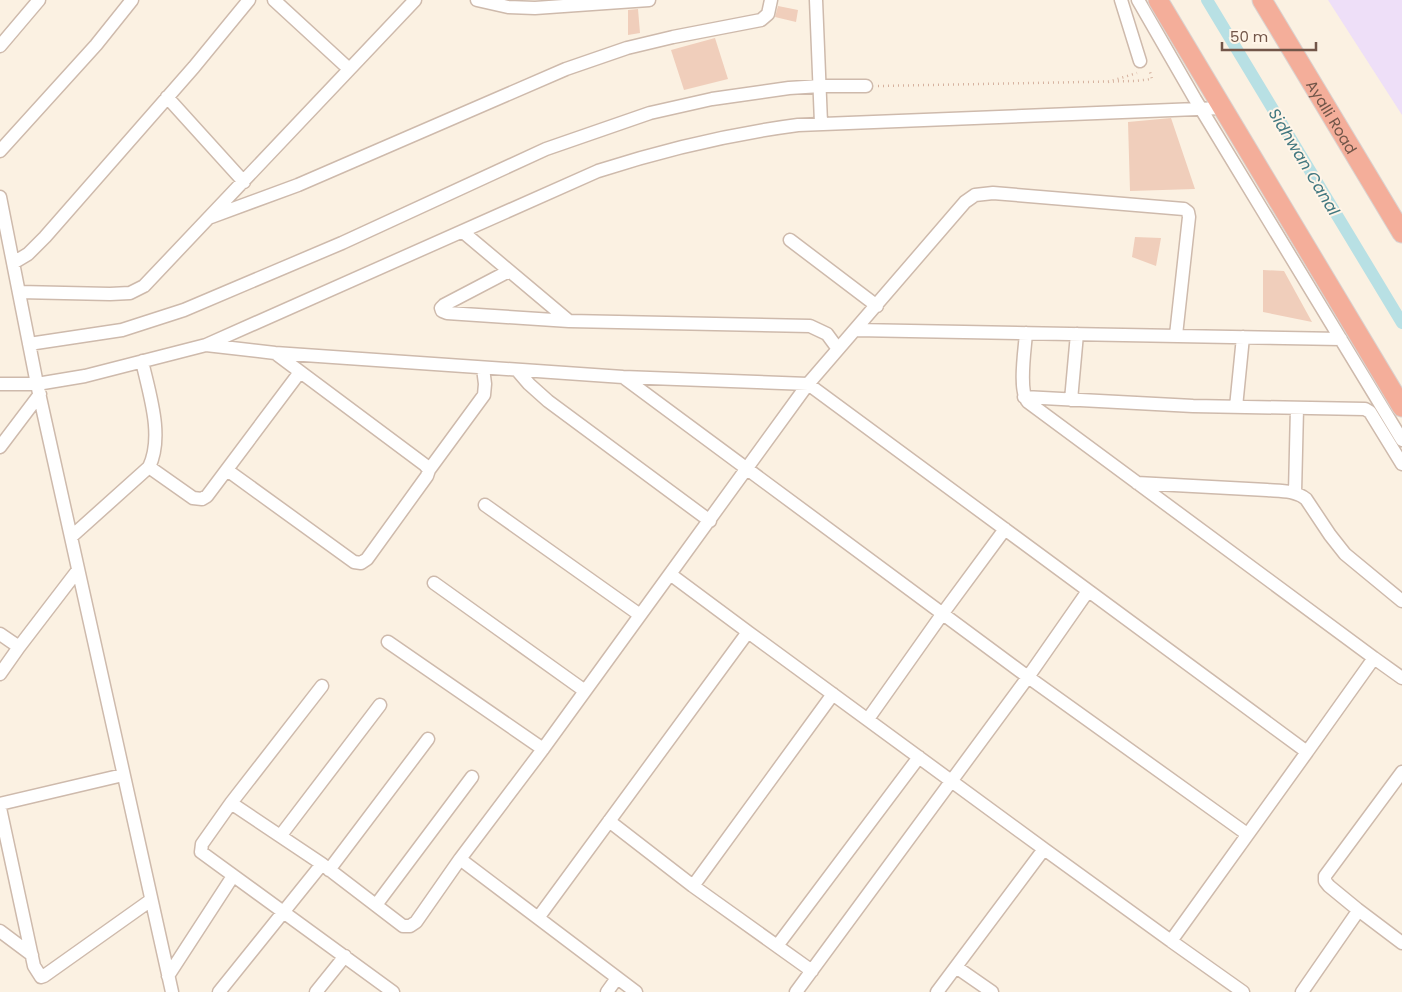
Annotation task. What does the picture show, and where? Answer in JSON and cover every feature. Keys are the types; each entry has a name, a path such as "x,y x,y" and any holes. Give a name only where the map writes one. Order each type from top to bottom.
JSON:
{"highway":[{"path":"1158,0 1402,407"},
{"name":"Ayalli Road","path":"1262,0 1402,233"}],"street":[{"path":"0,46 39,0"},
{"path":"0,151 96,45 132,0"},
{"path":"13,263 28,254 45,237 249,0"},
{"path":"274,0 349,70"},
{"path":"19,292 110,294 130,293 144,286 415,0"},
{"path":"477,0 508,8 535,8 649,0"},
{"path":"211,217 298,185 566,69 627,48 761,20 768,14 771,0"},
{"path":"816,0 821,112"},
{"path":"1121,0 1140,61"},
{"path":"1138,0 1195,98 1402,440"},
{"path":"32,354 122,330 184,310 342,243 546,149 650,113 712,98 789,88 866,86"},
{"path":"167,97 244,182"},
{"path":"0,384 38,389 206,346 598,171 712,140 767,129 821,112 1195,98 1221,106"},
{"path":"231,803 281,835 403,926 410,926 416,922 460,859 543,750 808,384 965,202 975,195 993,193 1179,208 1188,212 1176,336"},
{"path":"0,197 38,389 172,992"},
{"path":"464,232 569,321"},
{"path":"790,240 876,306"},
{"path":"508,271 444,305 441,308 442,311 447,313 569,321 810,326 827,334 838,348"},
{"path":"856,330 1341,339"},
{"path":"1026,333 1023,388 1024,397 1028,402 1402,678"},
{"path":"1071,400 1077,334"},
{"path":"1236,407 1243,337"},
{"path":"206,346 275,353 623,377 808,384 1307,752"},
{"path":"275,353 425,465 428,470"},
{"path":"71,537 150,467 154,458 157,441 142,361"},
{"path":"226,470 354,562 361,563 367,559 378,544 427,476 428,470 484,395 483,368"},
{"path":"517,370 548,401 710,521"},
{"path":"150,467 194,498 202,499 207,496 300,372"},
{"path":"623,377 1028,677 1248,834"},
{"path":"0,447 38,389"},
{"path":"1024,397 1236,407 1368,410 1402,464"},
{"path":"1295,493 1297,408"},
{"path":"1137,483 1258,489 1295,493 1306,499 1346,554 1402,601"},
{"path":"485,505 640,615"},
{"path":"868,719 1005,529"},
{"path":"0,674 78,570"},
{"path":"670,574 1044,849 1243,992"},
{"path":"434,583 585,691"},
{"path":"796,992 1028,677 1088,591"},
{"path":"538,918 748,632"},
{"path":"0,634 19,647"},
{"path":"388,642 543,750"},
{"path":"1172,941 1374,658"},
{"path":"322,686 231,803 202,844 200,852 393,992"},
{"path":"693,886 833,694"},
{"path":"281,835 380,705"},
{"path":"219,992 284,912 325,867 428,739"},
{"path":"777,946 919,757"},
{"path":"1402,772 1325,876 1325,881 1329,886 1357,910 1402,943"},
{"path":"0,804 123,775"},
{"path":"376,906 472,777"},
{"path":"0,808 32,955 36,970 41,977 151,900"},
{"path":"609,821 693,886 812,971"},
{"path":"937,992 1044,849"},
{"path":"460,859 636,992"},
{"path":"168,976 233,876"},
{"path":"1302,992 1357,910"},
{"path":"0,931 32,955"},
{"path":"316,992 345,956"},
{"path":"956,967 992,992"},
{"path":"607,992 617,978"}],"path":[{"path":"866,86 1108,82 1148,80 1152,79 1152,74 1144,72 1108,82"}],"shaded area":[{"path":"1328,0 1402,0 1402,115"}],"building":[{"path":"778,6 798,10 796,22 775,17"},
{"path":"638,9 640,33 628,35 628,10"},
{"path":"715,38 728,79 684,90 671,50"},
{"path":"1171,118 1195,189 1130,191 1128,122"},
{"path":"1135,237 1161,238 1156,266 1132,257"},
{"path":"1263,270 1284,271 1312,322 1263,312"}],"waterway":[{"name":"Sidhwan Canal","path":"1207,0 1402,323"}]}
